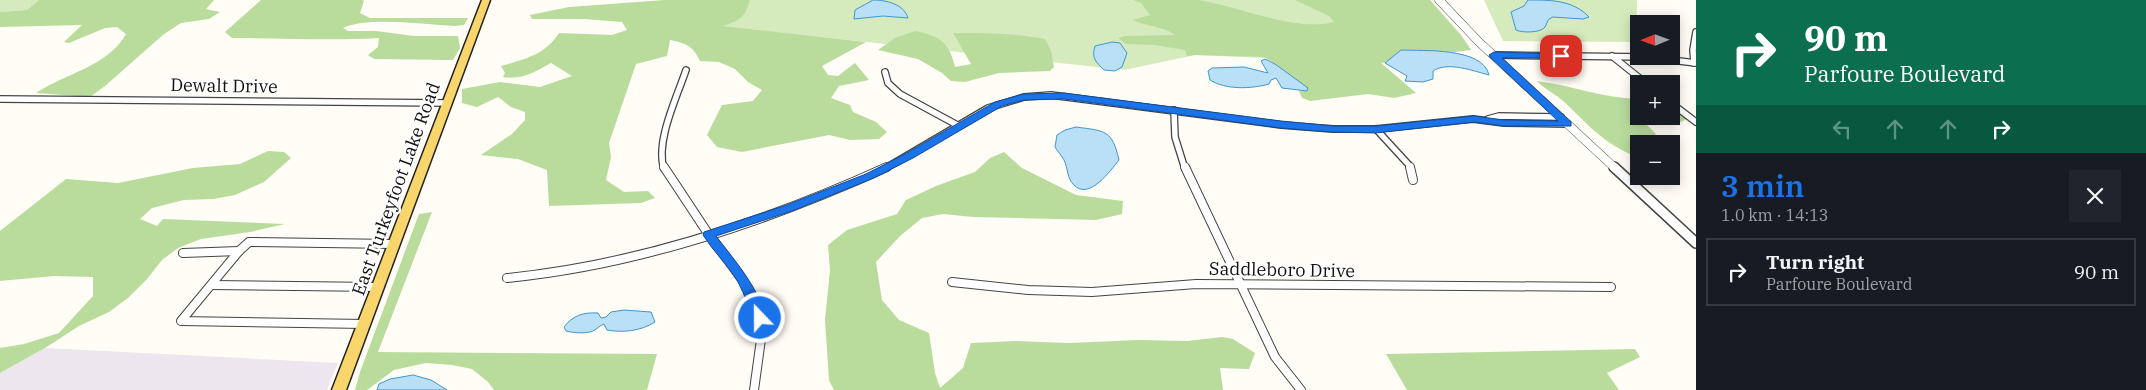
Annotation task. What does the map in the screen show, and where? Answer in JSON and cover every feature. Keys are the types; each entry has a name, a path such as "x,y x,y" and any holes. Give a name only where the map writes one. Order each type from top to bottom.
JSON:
{"main road":[{"name":"East Turkeyfoot Lake Road","path":"339,390 486,0"}],"street":[{"path":"1439,0 1494,55 1696,244"},
{"path":"1494,55 1612,56 1662,58 1695,63 1693,50 1696,32"},
{"path":"1612,56 1636,75"},
{"path":"686,70 662,144 662,162 666,171 709,235 742,278 756,304 762,332 754,390"},
{"path":"885,72 888,83 897,90 920,106 959,126"},
{"path":"507,278 558,273 661,251 797,205 870,176 909,156 999,104 1038,96 1085,98 1307,127 1376,130 1499,116 1561,117"},
{"name":"Dewalt Drive","path":"0,99 447,103"},
{"path":"1680,109 1696,122"},
{"path":"1174,110 1175,137 1184,164 1275,357 1301,390"},
{"path":"1485,119 1504,123 1568,124"},
{"path":"1376,130 1409,166 1413,180"},
{"path":"365,324 323,325 181,321 248,242 394,244"},
{"path":"183,253 239,251"},
{"name":"Saddleboro Drive","path":"952,282 1028,290 1092,292 1196,284 1611,287"},
{"path":"212,285 378,286"}],"shaded area":[{"path":"45,348 338,363 327,390 0,390 0,373"}],"green space":[{"path":"0,0 39,0 27,10 0,12"},
{"path":"39,0 214,0 206,9 220,12 209,19 181,23 164,34 90,97 36,93 97,62 118,45 126,34 117,27 105,28 69,43 64,42 82,25 0,27 0,12 27,10"},
{"path":"261,0 362,0 364,1 360,13 370,18 468,18 464,25 455,26 367,22 343,28 348,31 376,31 414,36 458,36 460,48 453,60 374,59 368,55 378,47 379,38 232,38 225,32"},
{"path":"665,0 750,0 741,18 723,26 866,42 822,66 828,75 838,76 855,63 869,80 839,86 831,98 850,105 853,112 876,122 887,132 879,139 850,140 829,135 742,152 717,147 707,135 722,105 753,101 762,90 748,82 735,69 719,62 700,61 695,52 688,46 670,40 667,56 636,64 609,143 611,157 606,180 624,192 648,191 655,198 641,203 549,206 547,170 518,159 481,155 512,134 525,120 525,112 511,107 498,97 477,107 462,103 462,89 500,82 540,87 572,76 551,63 534,72 510,78 503,77 505,73 501,66 534,55 547,46 559,33 612,35 627,30 622,22 584,19 532,19 530,15 569,7"},
{"path":"727,0 1430,0 1385,63 1195,55 1124,70 722,26"},
{"path":"1133,0 1198,0 1284,21 1319,24 1334,22 1329,16 1295,0 1430,0 1461,35 1471,50 1455,52 1401,50 1385,63 1380,62 1416,93 1394,98 1368,94 1310,101 1302,98 1299,91 1307,91 1264,57 1187,56 1185,50 1155,45 1126,44 1118,38 1125,36 1175,35 1133,20 1150,15 1141,3"},
{"path":"1484,0 1637,0 1637,15 1630,15 1630,42 1503,41"},
{"path":"915,31 931,35 942,42 950,52 955,67 971,64 953,33 1011,34 1045,39 1051,51 1054,67 1050,71 999,73 965,82 951,81 942,73 918,59 878,50 895,38"},
{"path":"1537,81 1630,98 1630,125 1647,125 1656,134 1630,135 1630,154 1605,140 1562,100"},
{"path":"1680,115 1686,119 1680,122"},
{"path":"268,151 284,152 291,158 264,182 235,195 213,199 184,200 152,208 140,219 157,226 163,219 285,224 250,232 201,239 178,248 162,260 128,298 109,312 79,326 45,348 0,373 0,348 24,344 59,333 93,296 93,277 54,276 0,281 0,231 66,179 118,183 193,168 240,164"},
{"path":"1004,152 1022,168 1076,195 1123,201 1122,214 1096,220 973,217 943,214 922,218 900,236 876,262 882,300 899,320 929,333 935,373 940,388 963,368 971,343 1016,341 1069,343 1138,340 1187,341 1222,337 1233,339 1255,353 1249,369 1220,368 1223,390 834,390 829,380 825,320 830,270 828,245 847,230 897,214 906,200 936,186 975,172 990,158"},
{"path":"432,212 378,352 657,354 647,390 494,390 488,382 472,369 426,363 394,370 367,390 355,390 419,214"},
{"path":"1635,349 1640,357 1607,373 1619,390 1407,390 1386,354"}],"water":[{"path":"873,0 889,2 899,6 908,18 883,16 854,19 855,10"},
{"path":"1528,0 1569,4 1583,11 1589,17 1583,19 1553,17 1549,19 1543,29 1531,32 1516,30 1511,12 1524,6"},
{"path":"1112,42 1120,43 1127,53 1122,67 1115,71 1104,70 1094,57 1095,46"},
{"path":"1401,50 1451,52 1464,55 1476,59 1484,66 1489,75 1461,68 1446,67 1433,71 1433,79 1423,82 1405,81 1407,76 1385,63"},
{"path":"1265,59 1308,88 1307,91 1282,88 1276,78 1271,80 1269,84 1247,88 1223,86 1210,80 1208,71 1212,68 1244,67 1268,73 1261,61"},
{"path":"1076,127 1101,131 1110,137 1114,143 1119,160 1099,182 1093,187 1086,189 1080,189 1072,183 1064,160 1055,147 1057,135 1065,130"},
{"path":"624,310 651,312 655,322 638,329 626,331 607,330 604,324 593,331 583,333 566,331 564,327 574,317 583,314 598,313 601,318 606,317 611,312"},
{"path":"413,375 431,380 447,390 377,390 379,384 390,379"}],"route":[{"path":"760,318 756,304 742,278 709,235 788,208 870,176 909,156 988,108 1011,100 1024,97 1064,96 1333,129 1376,130 1474,119 1504,123 1568,124 1494,55 1561,56"}]}
